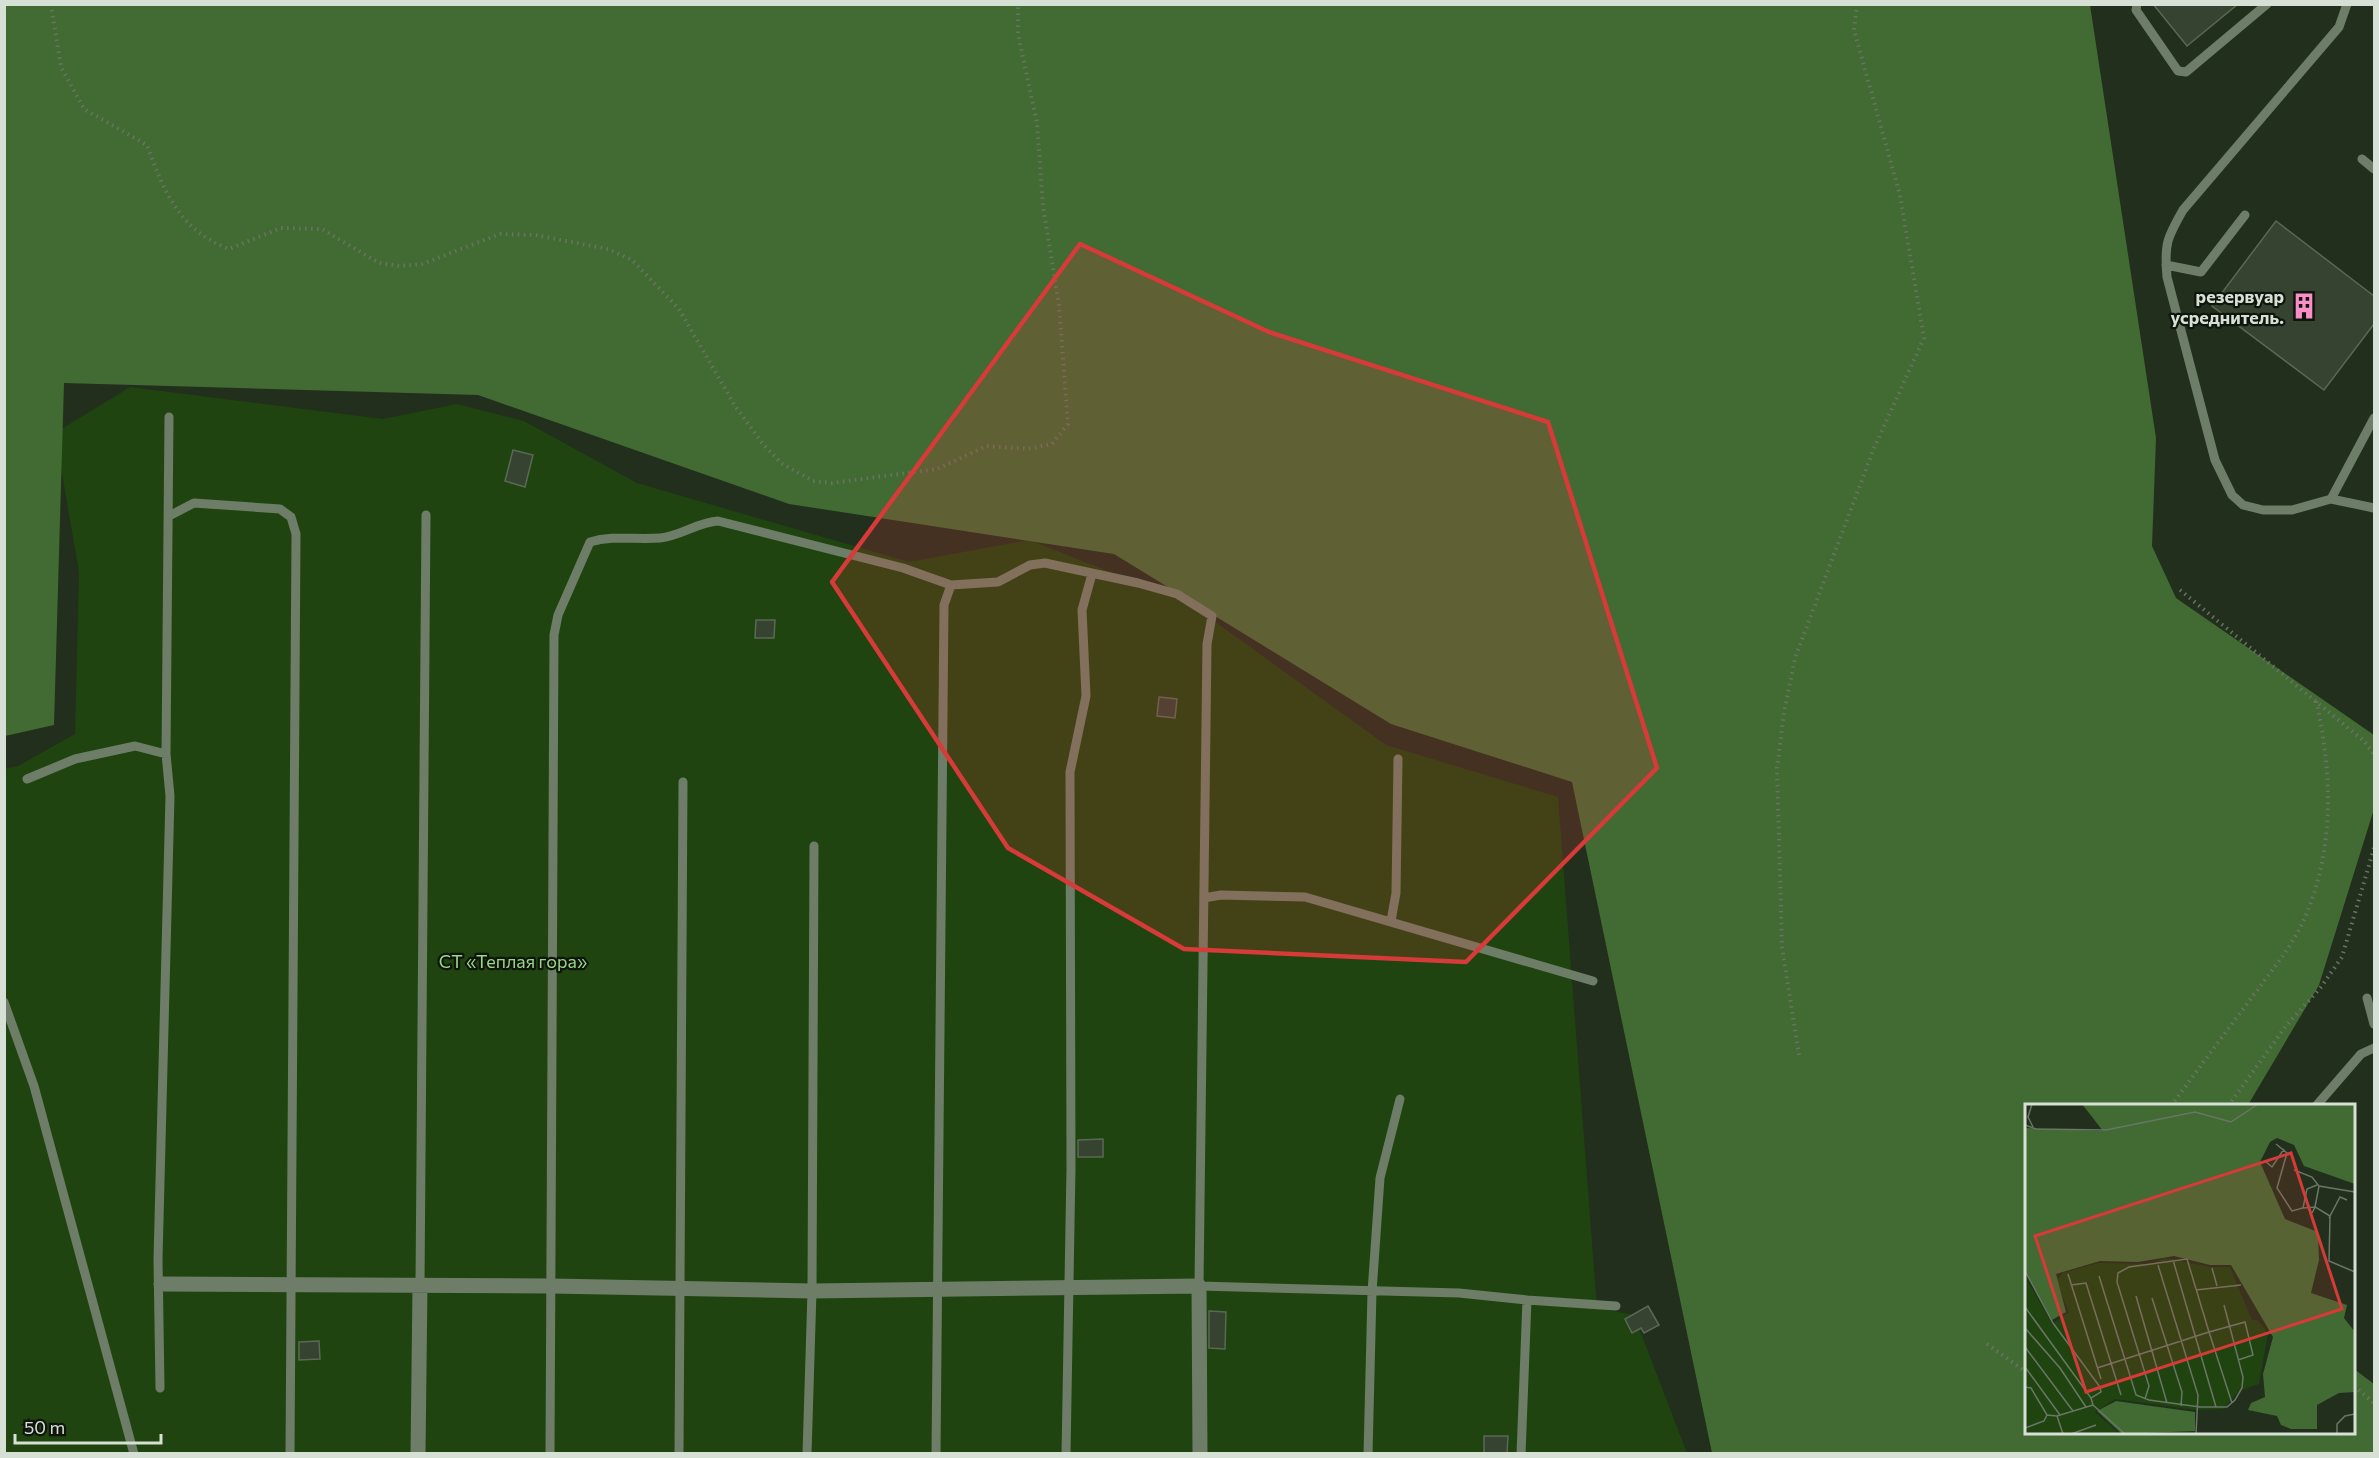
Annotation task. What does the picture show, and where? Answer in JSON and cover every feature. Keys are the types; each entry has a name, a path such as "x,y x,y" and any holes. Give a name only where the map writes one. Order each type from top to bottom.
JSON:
{"street":[{"path":"160,1284 551,1286 812,1292 1199,1286 1200,1454"},
{"path":"418,1454 420,1285"}],"lane":[{"path":"2137,4 2136,10 2178,71 2186,72 2267,4"},
{"path":"2347,4 2339,27 2183,210 2167,238 2166,265 2215,460 2232,495 2244,505 2263,510 2292,510 2331,499 2374,508"},
{"path":"2362,159 2374,169"},
{"path":"2166,265 2200,272 2245,215"},
{"path":"160,1388 158,1259 170,796 166,754 169,417"},
{"path":"2331,499 2374,418"},
{"path":"168,516 194,503 280,509 291,517 296,534 290,1454"},
{"path":"420,1285 426,515"},
{"path":"550,1454 554,635 558,615 590,542 605,538 661,538 680,534 706,522 718,521 903,568 951,585 998,582 1030,565 1045,562 1177,594 1212,616 1207,644 1199,1286 1459,1293 1616,1306"},
{"path":"1066,1454 1071,1168 1070,772 1086,696 1082,610 1092,574"},
{"path":"936,1454 944,605 951,585"},
{"path":"27,779 75,759 135,746 166,754"},
{"path":"1391,921 1396,893 1398,759"},
{"path":"679,1454 683,782"},
{"path":"807,1454 812,1292 814,846"},
{"path":"1204,898 1221,895 1305,897 1593,981"},
{"path":"2367,998 2374,1024"},
{"path":"4,1002 34,1086 134,1454"},
{"path":"2318,1104 2361,1054 2374,1048"},
{"path":"1368,1454 1372,1292 1380,1178 1400,1099"},
{"path":"1521,1454 1527,1300"}],"path":[{"path":"51,4 61,67 84,109 147,145 161,185 175,209 207,241 229,249 281,228 322,229 379,263 400,266 422,264 500,234 535,234 608,249 632,260 679,309 735,406 763,444 781,463 813,481 832,483 937,469 987,446 1028,449 1052,444 1068,424 1059,305 1043,206 1037,123 1018,34 1018,4"},
{"path":"1799,1055 1782,947 1777,768 1784,712 1795,658 1870,459 1924,338 1900,195 1854,30 1857,4"},
{"path":"2180,590 2316,700 2364,741 2374,754"},
{"path":"2172,1104 2290,945 2306,915 2320,867 2330,797 2326,745 2316,700"},
{"path":"2230,1104 2286,1026 2321,987 2342,957 2374,848"},
{"path":"1987,1344 2025,1371"},
{"path":"2355,1387 2374,1403"}],"highlighted area":[{"path":"1080,244 1269,332 1548,422 1657,768 1466,962 1184,949 1008,848 832,582"}],"green space":[{"path":"4,5 2090,5 2156,438 2152,546 2176,598 2374,735 2374,809 2319,985 2249,1104 2025,1104 2025,1434 2355,1434 2355,1370 2374,1384 2374,1453 1712,1453 1572,782 1391,724 1114,554 789,504 478,395 64,383 54,725 5,736"},
{"name":"СТ «Теплая гора»","path":"130,387 383,419 457,404 524,421 637,483 909,562 1029,540 1189,603 1386,745 1558,797 1597,1308 1634,1315 1687,1453 5,1453 4,769 18,766 75,734 79,572 55,433"}],"building":[{"path":"2153,4 2238,4 2187,46"},
{"name":"резервуар усреднитель.","path":"2276,221 2374,296 2374,324 2324,390 2212,306"},
{"path":"513,450 533,455 525,487 505,481"},
{"path":"756,620 775,620 774,638 755,638"},
{"path":"1159,697 1177,699 1175,718 1157,716"},
{"path":"1103,1139 1103,1157 1078,1157 1078,1140"},
{"path":"1648,1306 1659,1325 1644,1333 1641,1328 1632,1333 1625,1319"},
{"path":"1209,1311 1226,1312 1225,1349 1209,1348"},
{"path":"319,1341 320,1359 299,1360 299,1342"},
{"path":"1484,1436 1508,1436 1507,1454 1484,1454"}],"place":[{"name":"резервуар усреднитель.","path":"2304,306"}]}
